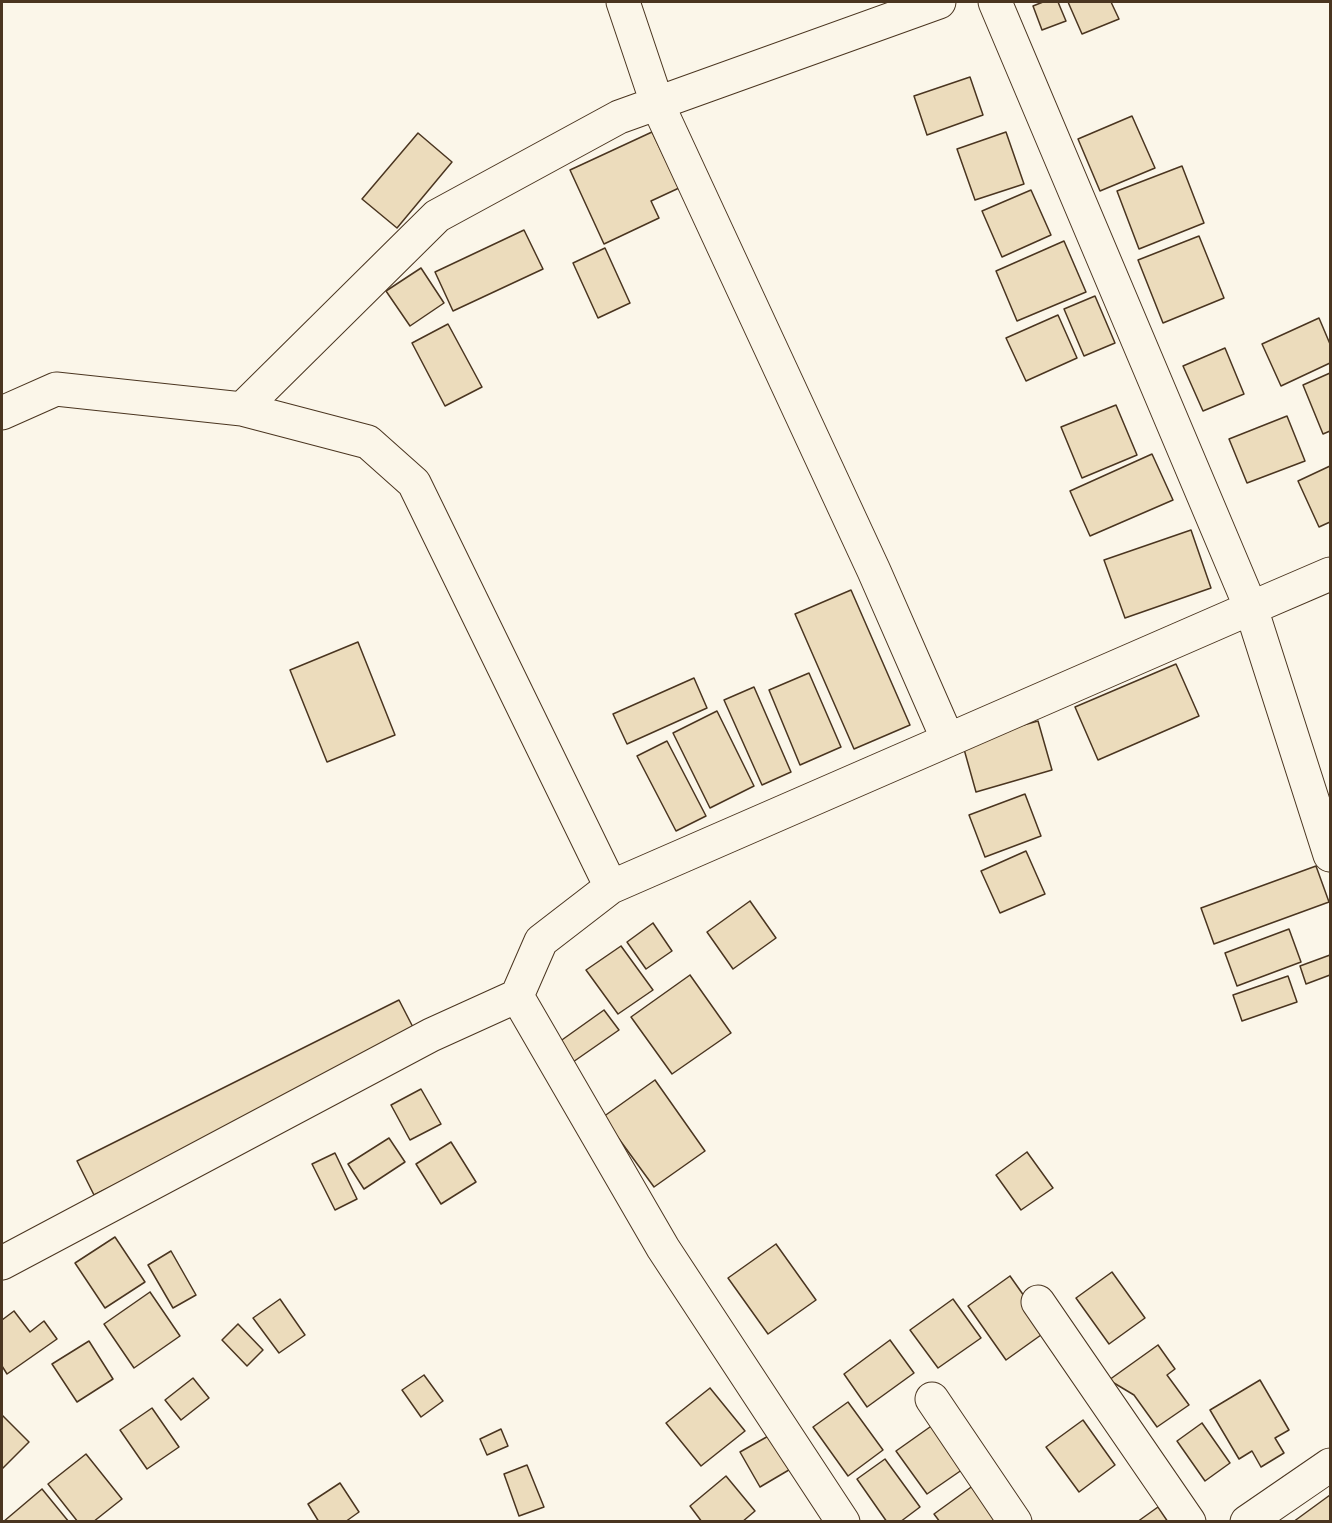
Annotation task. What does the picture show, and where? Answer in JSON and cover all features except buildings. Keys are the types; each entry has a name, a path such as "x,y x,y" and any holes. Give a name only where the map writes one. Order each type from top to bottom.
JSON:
{"street":[{"path":"623,2 657,103 874,571 948,740"},
{"path":"242,409 437,216 619,117 939,2"},
{"path":"995,2 1251,608 1330,855"},
{"path":"2,413 56,389 242,409 368,442 414,483 611,887"},
{"path":"2,1263 431,1035 517,996 541,941 611,887 1330,574"},
{"path":"517,996 663,1248 843,1521"},
{"path":"1038,1302 1189,1521"},
{"path":"932,1399 1015,1521"},
{"path":"1247,1521 1330,1465"}]}
